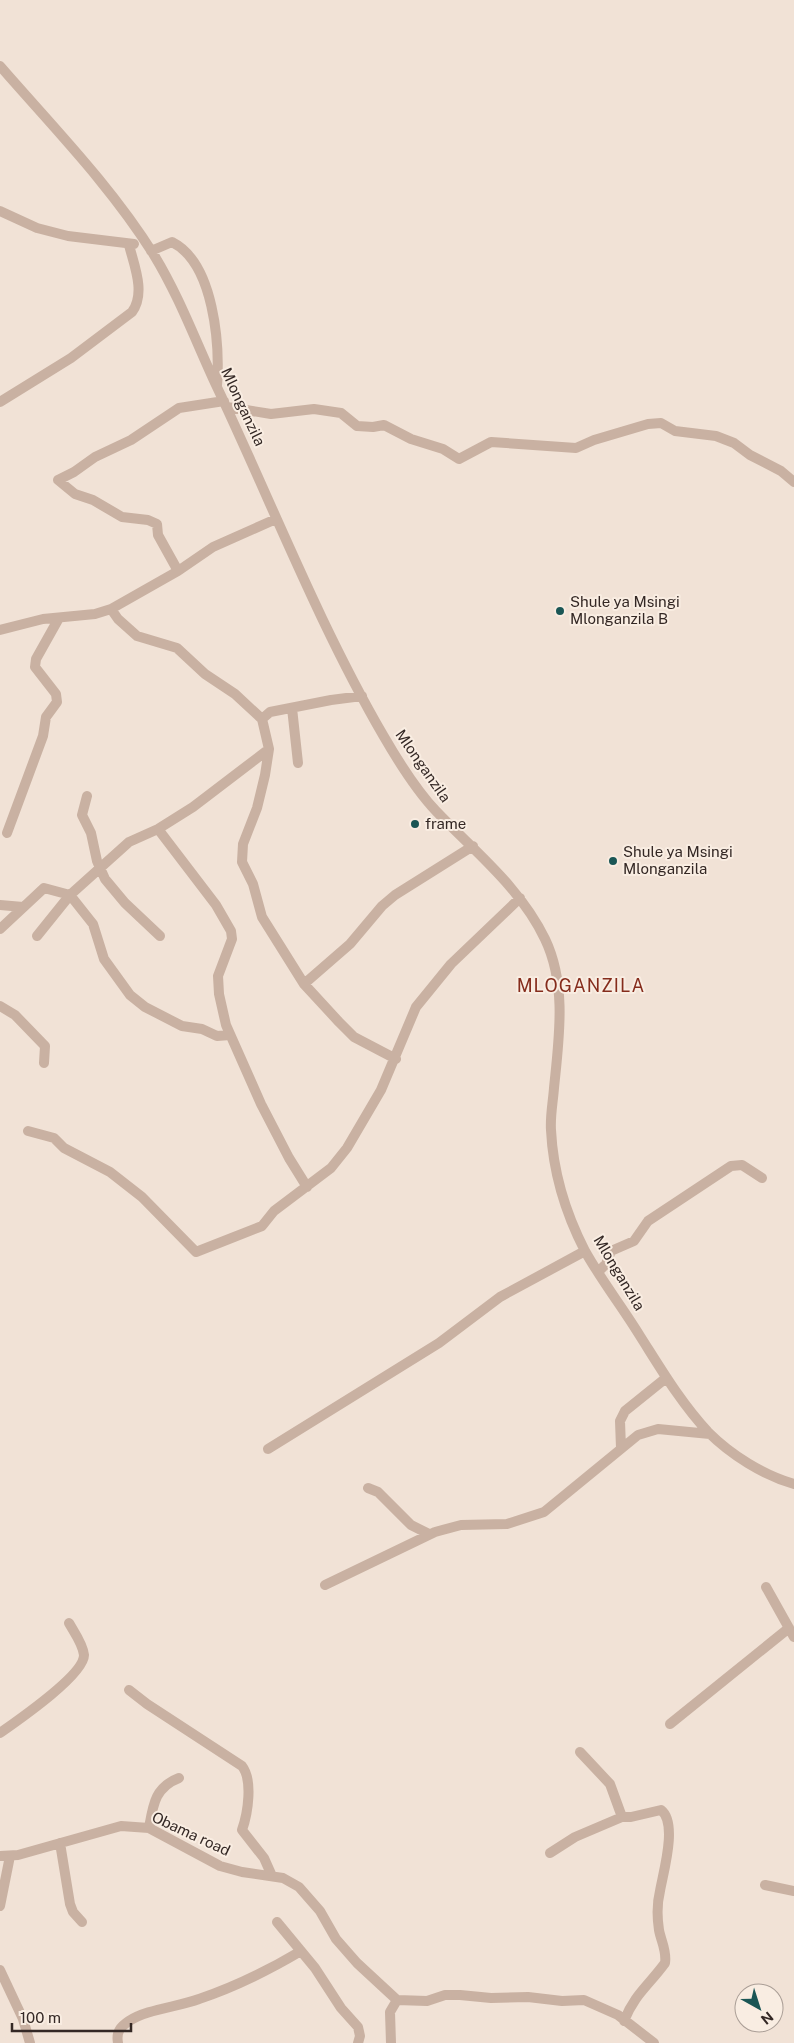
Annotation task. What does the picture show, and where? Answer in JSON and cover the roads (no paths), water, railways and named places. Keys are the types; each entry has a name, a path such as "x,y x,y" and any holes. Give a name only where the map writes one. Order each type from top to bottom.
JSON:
{"street":[{"name":"Mlonganzila","path":"0,66 82,158 148,246 174,291 276,519 362,696 386,739 420,793 435,811 473,846 520,898 544,937 557,970 560,1022 551,1127 559,1186 585,1251 678,1396 710,1434 750,1465 794,1484"},
{"path":"2,215 68,236 148,246 172,242 183,248 194,261 204,278 217,349 217,387"},
{"path":"0,402 71,358 132,312 136,306 138,293 137,275 129,244"},
{"path":"178,572 158,535 157,524 148,520 122,517 93,500 75,494 58,480 96,457 131,440 179,408 225,404 271,414 314,409 341,413 357,426 373,427 384,425 404,436 443,449 461,459 491,442 540,444 569,449 648,424 660,423 675,431 716,436 734,443 750,455 781,471 794,482"},
{"path":"0,630 43,619 95,614 110,608 178,572 213,547 276,519"},
{"path":"110,608 137,636 177,648 205,674 236,694 262,719 269,749 257,808 243,844 242,862 253,884 262,917 304,984 354,1037 396,1058"},
{"path":"7,833 43,736 46,717 57,702 56,694 35,667 36,658 58,618"},
{"path":"262,719 270,712 362,696"},
{"path":"292,708 298,763"},
{"path":"37,936 70,895 129,842 158,829 225,784 269,749"},
{"path":"87,796 82,815 91,833 100,869 117,894 160,936"},
{"path":"158,829 216,905 231,931 232,939 218,976 219,994 230,1035 261,1104 289,1158 307,1186"},
{"path":"304,984 350,944 382,906 395,895 473,846"},
{"path":"0,929 44,888 70,895 96,930 108,966 135,999 182,1026 202,1030 217,1036 230,1035"},
{"path":"28,1131 54,1138 64,1148 110,1172 142,1198 196,1252 262,1226 274,1211 331,1168 347,1148 381,1090 420,1002 451,964 520,898"},
{"path":"0,905 23,907"},
{"path":"0,1006 15,1015 45,1046 44,1064"},
{"path":"599,1272 606,1264 610,1251 634,1241 648,1222 731,1166 742,1165 762,1178"},
{"path":"268,1449 439,1343 500,1297 585,1251"},
{"path":"621,1448 620,1421 625,1411 666,1378"},
{"path":"325,1585 429,1534 461,1525 507,1524 531,1518 544,1512 638,1434 658,1429 710,1434"},
{"path":"368,1488 378,1492 411,1525 429,1534"},
{"path":"670,1724 792,1632 766,1587"},
{"path":"0,1733 58,1689 82,1663 83,1650 70,1623"},
{"path":"129,1690 242,1766 248,1773 250,1783 242,1830 264,1858 272,1876"},
{"path":"580,1752 610,1784 622,1817"},
{"path":"149,1828 157,1795 162,1787 179,1778"},
{"path":"550,1853 575,1837 622,1817 631,1818 661,1810 667,1816 669,1834 658,1915 658,1927 665,1952 665,1963 639,1992 630,2005 624,2021"},
{"name":"Obama road","path":"0,1906 5,1856 121,1826 149,1828 220,1866 242,1872 283,1878 304,1892 320,1911 336,1939 357,1964 397,2000"},
{"path":"60,1843 70,1904 73,1912 82,1922"},
{"path":"765,1885 794,1891"},
{"path":"277,1922 341,2008 358,2026 360,2032 358,2043"},
{"path":"118,2043 117,2034 120,2027 131,2020 207,1996 271,1969 300,1951"},
{"path":"0,1970 23,2019 30,2043"},
{"path":"391,2043 390,2012 397,2000 427,2001 445,1995 460,1995 491,1998 528,1997 562,2001 584,2000 599,2005 654,2043"}],"place":[{"name":"Shule ya Msingi Mlonganzila B","path":"560,611"},
{"name":"frame","path":"415,824"},
{"name":"Shule ya Msingi Mlonganzila","path":"613,861"}],"district":[{"name":"MLOGANZILA","path":"581,986"}]}
